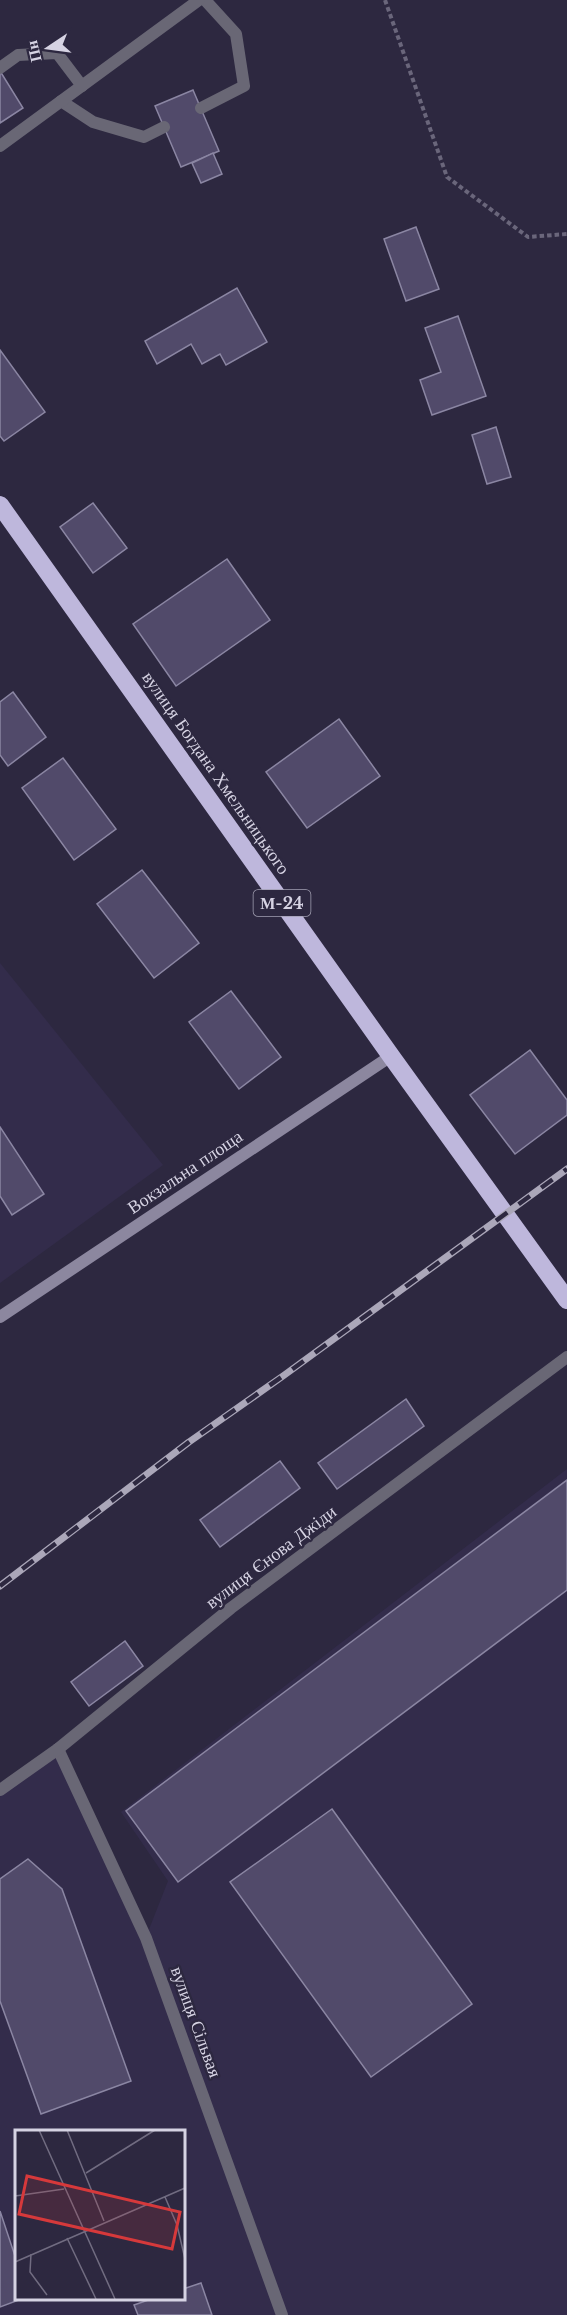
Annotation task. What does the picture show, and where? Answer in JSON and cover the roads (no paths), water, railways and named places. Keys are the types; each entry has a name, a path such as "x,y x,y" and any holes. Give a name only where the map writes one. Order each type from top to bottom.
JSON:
{"highway":[{"name":"вулиця Богдана Хмельницького","path":"0,505 567,1300"}],"street":[{"path":"0,146 199,0"},
{"path":"201,108 244,86 236,34 205,0"},
{"path":"0,68 18,55 57,52 82,86"},
{"path":"61,101 93,122 144,137 164,127"},
{"name":"Вокзальна площа","path":"0,1317 391,1056"},
{"name":"вулиця Єнова Джіди","path":"0,1790 58,1749 231,1608 567,1356"},
{"name":"вулиця Сільвая","path":"58,1749 146,1938 282,2315"}],"railway":[{"path":"0,1586 189,1442 567,1169"}]}
